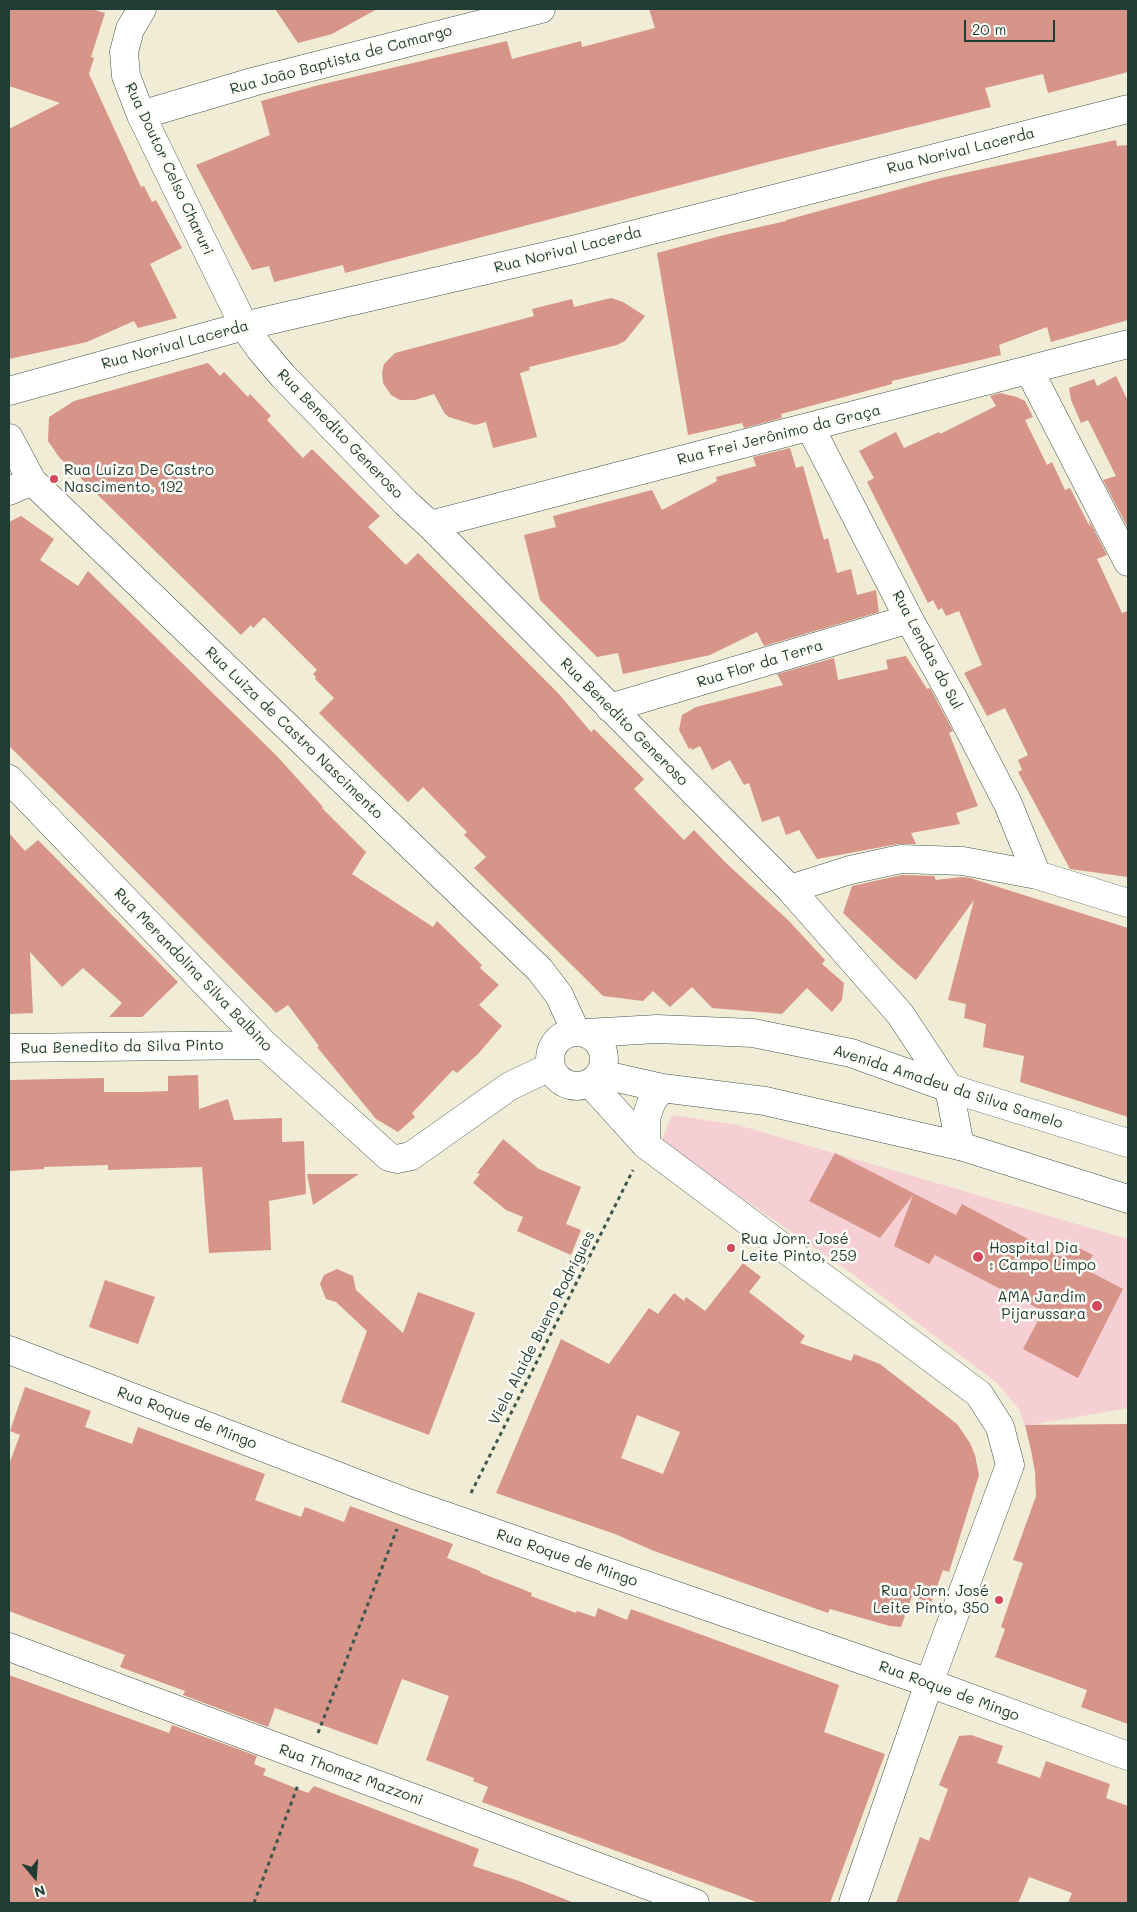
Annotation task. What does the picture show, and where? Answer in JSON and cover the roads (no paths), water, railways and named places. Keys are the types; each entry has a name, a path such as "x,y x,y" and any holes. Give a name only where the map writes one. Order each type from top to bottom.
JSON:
{"street":[{"name":"Rua Doutor Celso Charuri","path":"142,9 130,29 124,52 126,76 141,115 244,326"},
{"name":"Rua João Baptista de Camargo","path":"141,115 256,80 542,9"},
{"name":"Rua Norival Lacerda","path":"9,391 244,326 587,246 1128,109"},
{"name":"Rua Benedito Generoso","path":"244,326 260,349 283,376 405,502 430,525 790,889 900,1014 948,1088 960,1146"},
{"name":"Rua Frei Jerônimo da Graça","path":"430,525 1128,344"},
{"path":"1030,370 1128,562"},
{"name":"Rua Lendas do Sul","path":"810,427 909,619 953,698 1008,804 1037,875"},
{"name":"Rua Luiza de Castro Nascimento","path":"9,438 20,486 540,970 559,995 582,1032"},
{"name":"Rua Flor da Terra","path":"610,708 909,619"},
{"name":"Rua Merandolina Silva Balbino","path":"9,779 265,1045 384,1153 397,1159 411,1156 510,1086 550,1067"},
{"path":"790,889 850,870 902,859 963,861 1037,875 1128,903"},
{"name":"Avenida Amadeu da Silva Samelo","path":"582,1032 657,1029 753,1032 851,1053 948,1088 1128,1143"},
{"path":"595,1079 604,1063 603,1051 598,1040 582,1032 564,1035 554,1043 550,1055 550,1067 557,1077 566,1084 579,1086 595,1079 765,1101 960,1146 1128,1198"},
{"name":"Rua Benedito da Silva Pinto","path":"9,1048 265,1045"},
{"path":"595,1079 646,1145 979,1394 1000,1427 1010,1465 929,1683 854,1903"},
{"path":"646,1145 646,1118 652,1101 662,1088"},
{"name":"Rua Roque de Mingo","path":"9,1350 408,1503 929,1683 1128,1756"},
{"name":"Rua Thomaz Mazzoni","path":"9,1646 694,1903"}],"place":[{"name":"Rua Luiza De Castro Nascimento, 192","path":"54,479"},
{"name":"Rua Jorn. José Leite Pinto, 259","path":"731,1248"},
{"name":"Hospital Dia : Campo Limpo","path":"978,1257"},
{"name":"AMA Jardim Pijarussara","path":"1097,1306"},
{"name":"Rua Jorn. José Leite Pinto, 350","path":"999,1600"}]}
